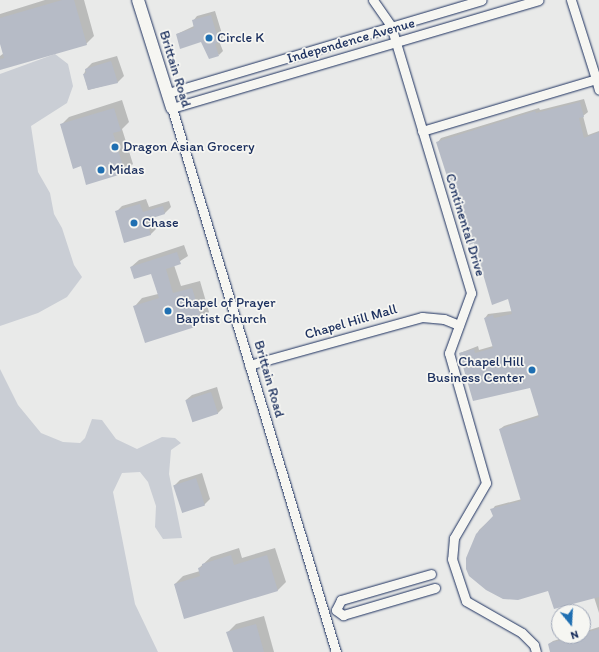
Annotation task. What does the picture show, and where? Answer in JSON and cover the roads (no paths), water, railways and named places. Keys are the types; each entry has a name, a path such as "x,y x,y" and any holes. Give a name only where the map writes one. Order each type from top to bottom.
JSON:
{"main road":[{"name":"Brittain Road","path":"138,0 172,108"}],"street":[{"name":"Continental Drive","path":"373,0 391,26 471,293 449,356 486,479 486,487 454,538 451,554 466,601 522,633 534,645 536,652"},
{"name":"Independence Avenue","path":"168,93 481,0"},
{"name":"Independence Avenue","path":"172,108 538,0"},
{"path":"572,0 599,90"},
{"path":"422,131 596,79"},
{"name":"Brittain Road","path":"172,108 336,652"},
{"name":"Chapel Hill Mall","path":"249,365 422,317 444,319 459,325"},
{"path":"324,613 336,610 341,600 431,574"},
{"path":"336,610 343,615 435,588"}],"place":[{"name":"Circle K","path":"209,38"},
{"name":"Dragon Asian Grocery","path":"115,147"},
{"name":"Midas","path":"101,170"},
{"name":"Chase","path":"134,223"},
{"name":"Chapel of Prayer Baptist Church","path":"168,311"},
{"name":"Chapel Hill Business Center","path":"532,370"}]}
